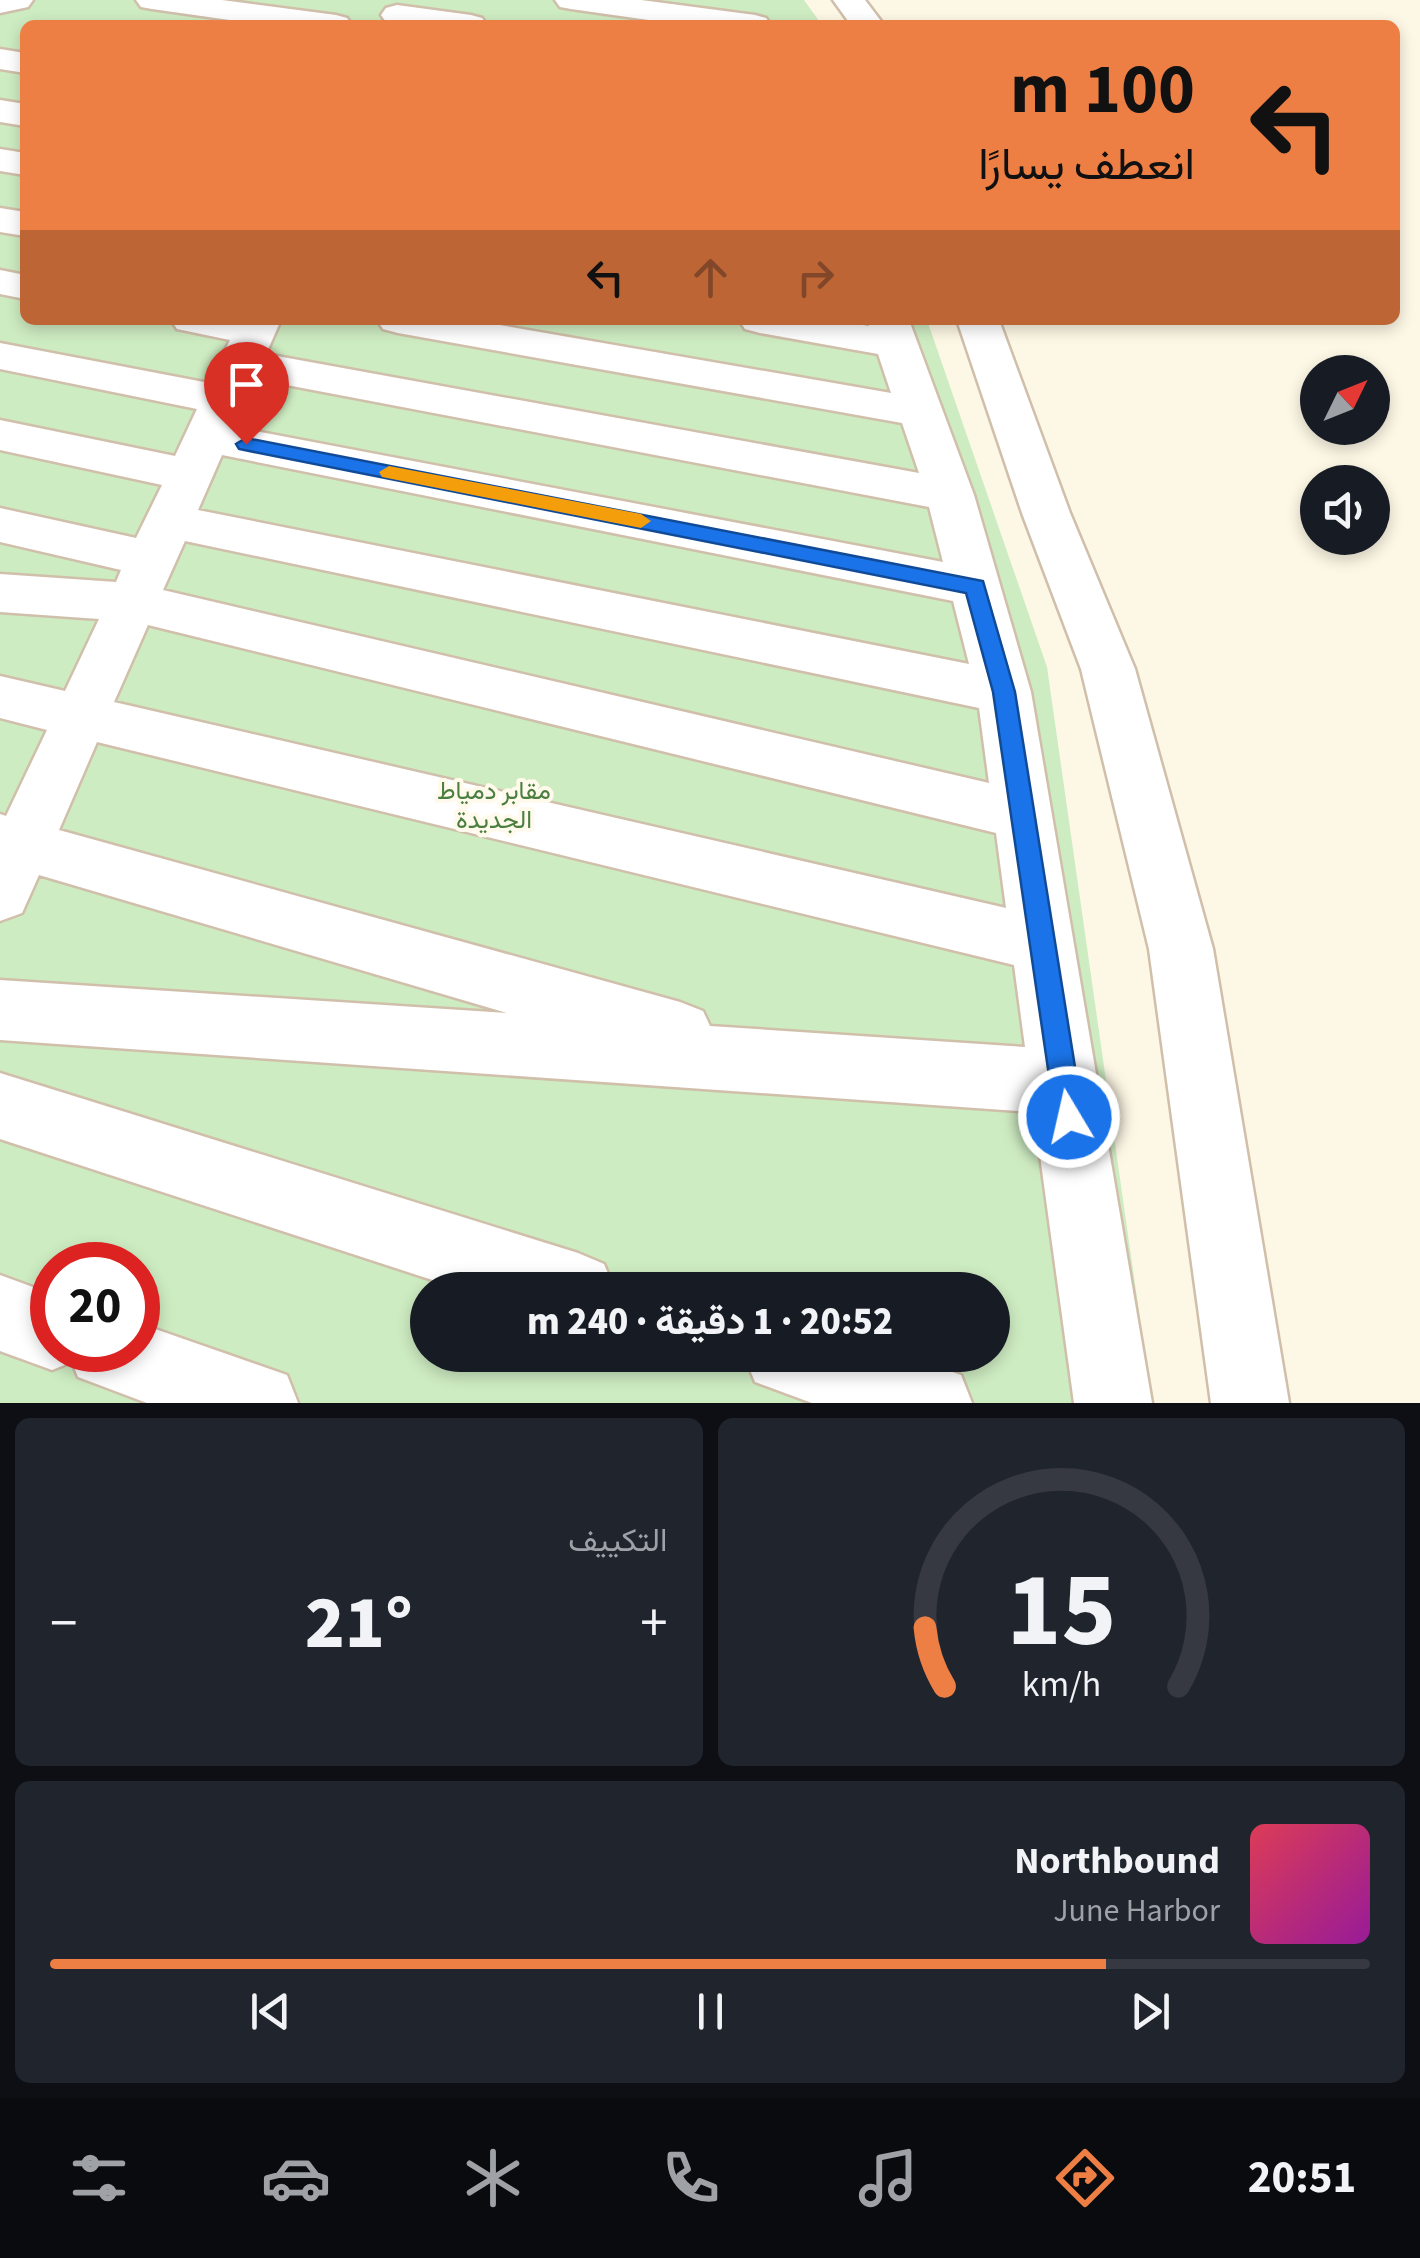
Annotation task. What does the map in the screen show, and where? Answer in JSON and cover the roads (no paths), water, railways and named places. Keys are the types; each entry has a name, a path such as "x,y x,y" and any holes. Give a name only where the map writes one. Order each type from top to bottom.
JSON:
{"street":[{"path":"0,4 17,0"},
{"path":"152,0 299,20"},
{"path":"571,0 770,12"},
{"path":"849,0 864,20"},
{"path":"398,13 441,20"},
{"path":"195,325 229,388"},
{"path":"426,325 919,412"},
{"path":"815,325 892,332 950,494 976,587 1004,692 1113,1403"},
{"path":"980,325 1046,513 1108,669 1181,949 1250,1403"},
{"path":"0,356 950,494"},
{"path":"229,388 151,561 7,859 787,1063"},
{"path":"0,434 229,388 976,587"},
{"path":"0,525 151,561 1022,815"},
{"path":"0,593 151,561 1004,692"},
{"path":"0,697 1042,944"},
{"path":"0,1010 1064,1082"},
{"path":"0,1106 521,1272"},
{"path":"0,1314 30,1324"},
{"path":"160,1369 258,1403"},
{"path":"835,1372 933,1403"}],"park label":[{"name":"مقابر دمياط الجديدة","path":"494,806"}]}
